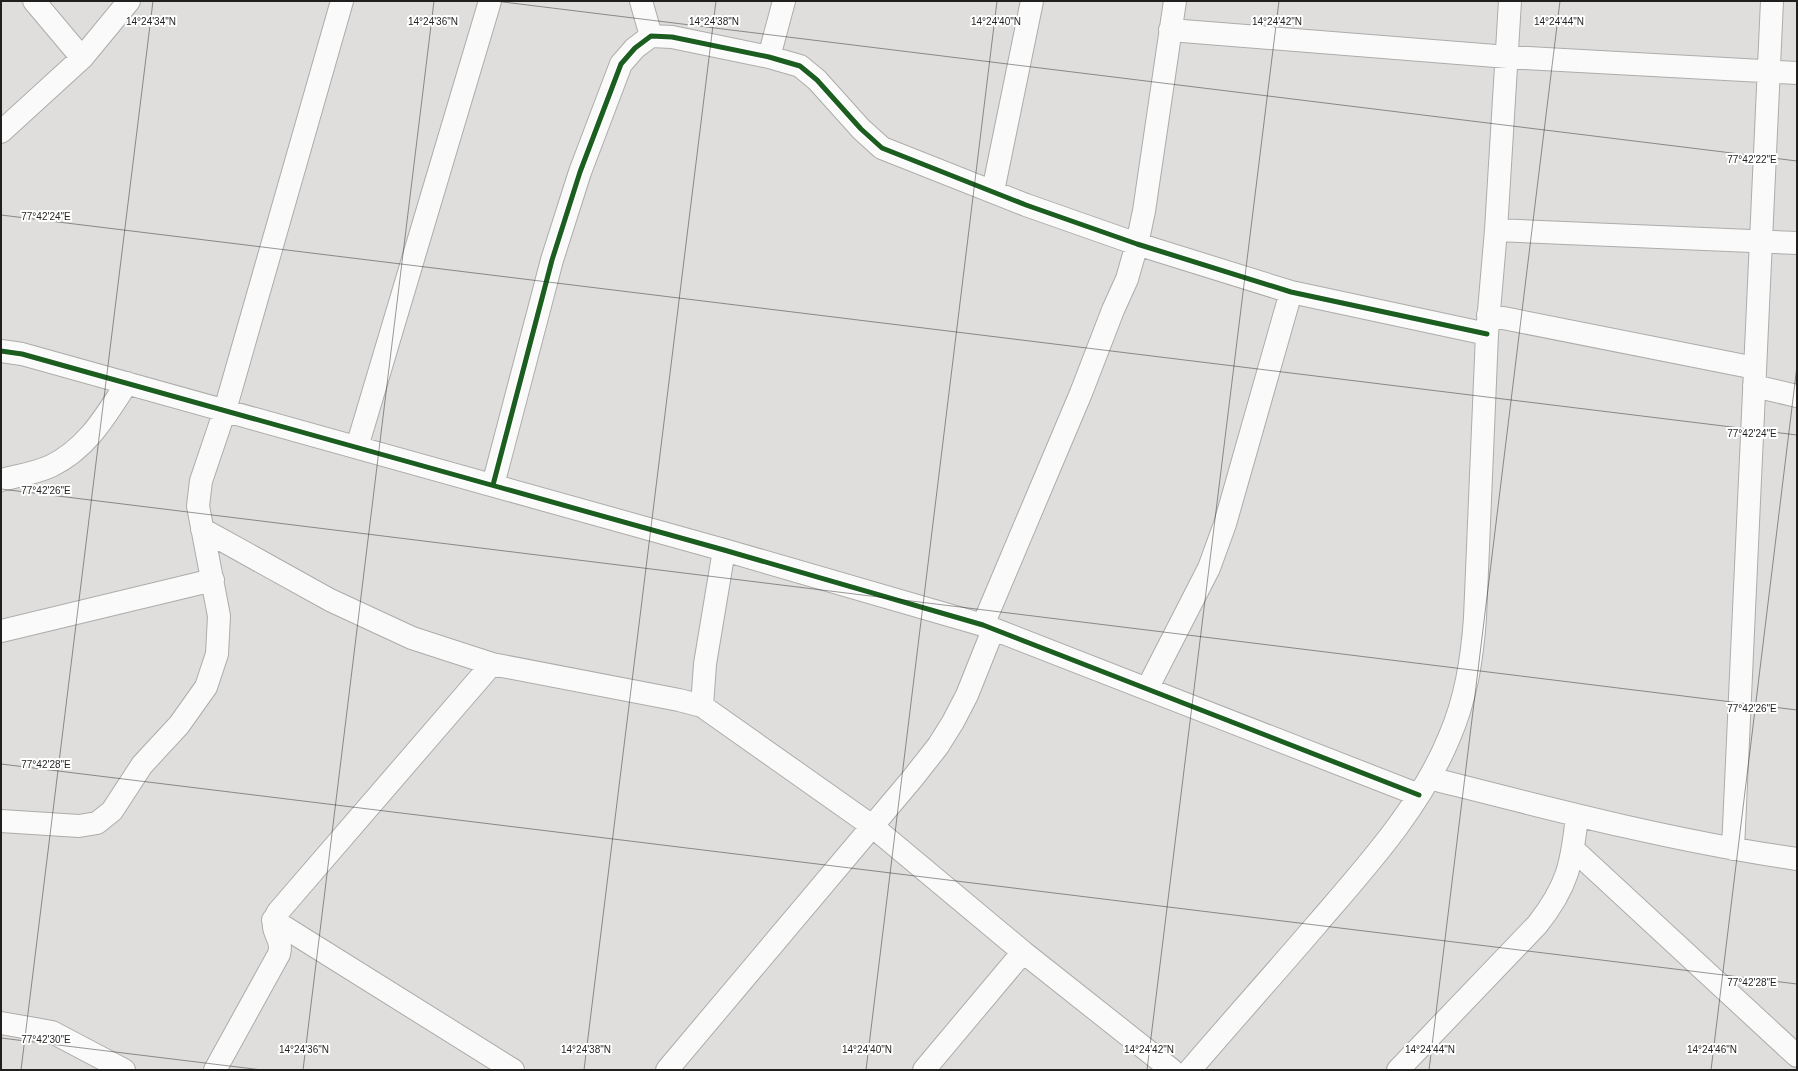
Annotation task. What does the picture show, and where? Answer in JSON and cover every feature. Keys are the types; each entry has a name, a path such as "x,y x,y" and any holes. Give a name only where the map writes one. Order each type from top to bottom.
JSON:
{"street":[{"path":"34,1 82,58"},
{"path":"1,132 82,58 129,1"},
{"path":"1,821 79,826 98,823 112,811 142,765 180,725 206,687 217,654 219,616 198,506 201,481 225,410 342,1"},
{"path":"356,447 490,1"},
{"path":"641,1 651,36"},
{"path":"769,57 784,1"},
{"path":"993,191 1032,1"},
{"path":"667,1070 912,779 938,746 967,695 988,627 1113,310 1127,279 1137,244 1144,211 1175,1"},
{"path":"1190,1070 1384,844 1424,787 1449,738 1464,698 1472,654 1488,325 1508,57 1510,1"},
{"path":"1733,849 1772,1"},
{"path":"1170,30 1508,57 1797,73"},
{"path":"493,485 552,260 580,172 621,64 635,48 651,36 672,36 769,57 800,66 817,80 861,129 882,148 1137,244 1291,292 1488,325 1754,377 1797,396"},
{"path":"1496,230 1797,243"},
{"path":"1147,690 1206,575 1225,524 1291,292"},
{"path":"1,351 22,354 225,410 724,550 988,627 1147,690 1424,787 1577,816 1733,849 1797,859"},
{"path":"1,480 27,474 51,466 71,453 91,436 127,383"},
{"path":"202,528 330,600 412,638 492,664 679,700 702,706 872,826 1023,952 1172,1070"},
{"path":"702,706 705,664 724,550"},
{"path":"1,630 213,580"},
{"path":"215,1070 279,954 280,947 273,928 273,920 283,906 492,664"},
{"path":"1402,1069 1542,919 1562,889 1573,849 1577,816"},
{"path":"1573,849 1797,1056"},
{"path":"273,920 513,1070"},
{"path":"924,1070 1023,952"},
{"path":"1,1023 52,1032 124,1070"}],"cycle path":[{"path":"493,485 552,260 580,172 621,64 635,48 651,36 672,37 769,57 800,66 817,80 861,129 882,148 1026,205 1137,244 1291,292 1487,334"},
{"path":"1,351 22,354 724,550 983,625 1419,795"}]}
